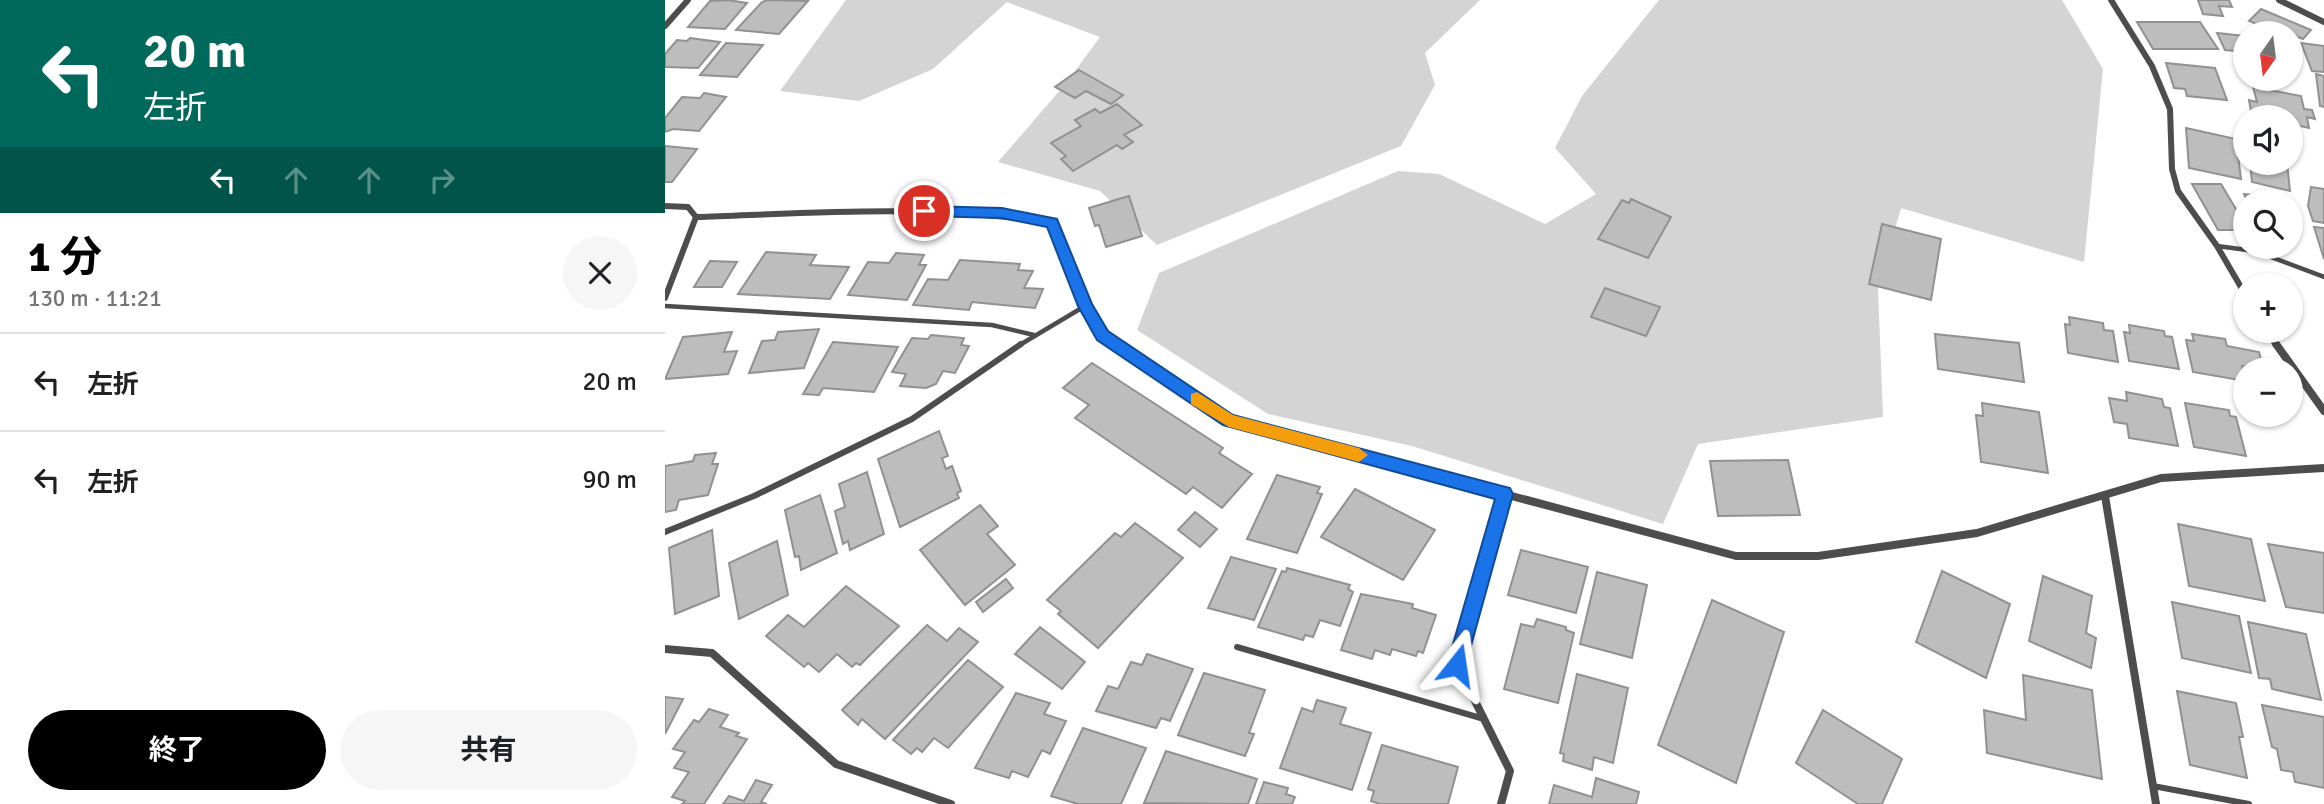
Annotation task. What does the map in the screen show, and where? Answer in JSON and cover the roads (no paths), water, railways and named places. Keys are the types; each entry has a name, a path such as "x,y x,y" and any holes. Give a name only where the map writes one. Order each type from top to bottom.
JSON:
{"street":[{"path":"665,26 688,0"},
{"path":"2111,0 2152,66 2170,109 2172,169 2178,191 2233,273"},
{"path":"2279,0 2324,22"},
{"path":"665,206 688,207 696,217"},
{"path":"696,217 949,211 1002,213 1052,223 1085,306 1103,336 1229,420 1736,556 1804,556 1977,533 2161,478 2324,468"},
{"path":"665,298 696,217"},
{"path":"2275,343 2324,411"},
{"path":"1501,804 1510,771 1457,665 1504,494"},
{"path":"2105,496 2156,804"},
{"path":"665,649 712,653 836,764 951,804"}],"lane":[{"path":"2217,246 2255,251 2324,277"},
{"path":"665,306 992,325 1034,335"},
{"path":"665,532 754,496 912,419 1034,335 1085,306"},
{"path":"1237,647 1484,719"},
{"path":"2153,786 2249,804"}]}
